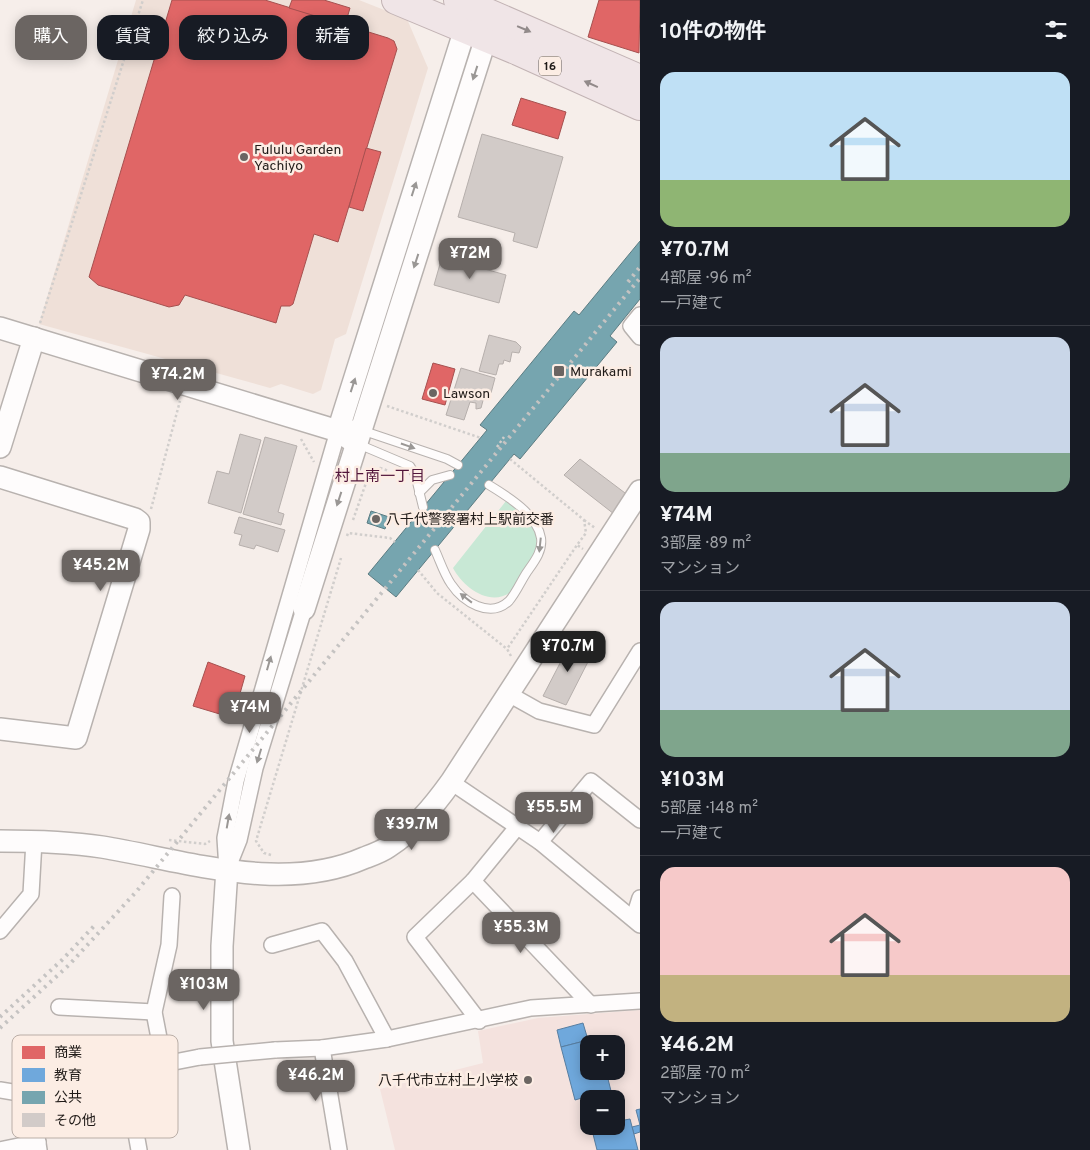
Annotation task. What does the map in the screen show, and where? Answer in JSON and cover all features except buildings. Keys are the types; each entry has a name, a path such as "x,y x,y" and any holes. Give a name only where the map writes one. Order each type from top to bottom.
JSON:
{"highway":[{"name":"16","path":"396,0 474,15 640,79"},
{"name":"16","path":"474,15 640,106"}],"street":[{"path":"240,1150 222,1041 222,946 227,869 225,838 236,781 338,432 474,15"},
{"path":"227,869 239,840 255,768 360,437 474,15"},
{"path":"640,315 631,326 640,337"},
{"path":"0,328 338,432 360,437"},
{"path":"0,448 34,338"},
{"path":"0,477 135,519 139,522 140,529 76,738 0,728"},
{"path":"0,841 34,841 100,847 227,869 269,874 307,875 342,868 387,848 425,817 451,782 507,693 640,491"},
{"path":"507,693 539,711 594,726 640,651"},
{"path":"540,842 590,781 640,820"},
{"path":"451,782 540,842 637,921"},
{"path":"479,1021 415,937 473,881 518,826"},
{"path":"0,931 31,894 34,841"},
{"path":"473,881 591,1006"},
{"path":"158,1035 154,1012 169,945 172,896"},
{"path":"637,921 640,898"},
{"path":"272,945 322,931 344,961 387,1040"},
{"path":"178,1062 275,1050 322,1048 387,1040 531,1008 591,1006 640,1001"},
{"path":"59,1007 154,1012"},
{"path":"322,1048 339,1150"},
{"path":"0,1150 38,1146"}],"lane":[{"path":"360,437 447,459 458,465"},
{"path":"360,437 410,466 416,474 419,493 424,507"},
{"path":"419,493 432,480 450,475"},
{"path":"435,550 451,584 466,600 486,609 498,608 509,600 541,550 541,538 536,526 515,500 489,485"}],"path":[{"path":"34,338 143,0"},
{"path":"139,522 150,512 185,385"},
{"path":"386,406 481,438"},
{"path":"293,436 302,439 315,465"},
{"path":"497,447 504,437"},
{"path":"510,459 584,520 586,533 507,649 513,660"},
{"path":"345,543 367,480 380,468 398,473"},
{"path":"348,533 390,538 395,542"},
{"path":"577,545 590,553"},
{"path":"273,855 264,853 256,841 342,552"},
{"path":"168,840 205,844 215,837"}],"shaded area":[{"path":"136,0 359,0 407,19 428,68 346,334 335,339 321,390 313,394 281,384 270,388 39,324 118,60 169,60 169,15 132,15"},
{"name":"八千代市立村上小学校","path":"640,1010 640,1150 395,1150 380,1089 483,1063 478,1031 538,1018"}],"green space":[{"path":"506,501 526,515 532,523 536,531 536,548 516,587 508,594 490,597 472,590 453,568"}],"railway":[{"path":"628,282 640,267"},
{"path":"0,1028 69,965 136,892 640,278"},
{"path":"0,1017 62,960 95,925"}],"place":[{"name":"Fululu Garden Yachiyo","path":"244,157"},
{"name":"Murakami","path":"559,371"},
{"name":"Lawson","path":"433,393"},
{"name":"八千代警察署村上駅前交番","path":"376,519"},
{"name":"八千代市立村上小学校","path":"528,1080"}],"district":[{"name":"村上南一丁目","path":"380,476"}]}
